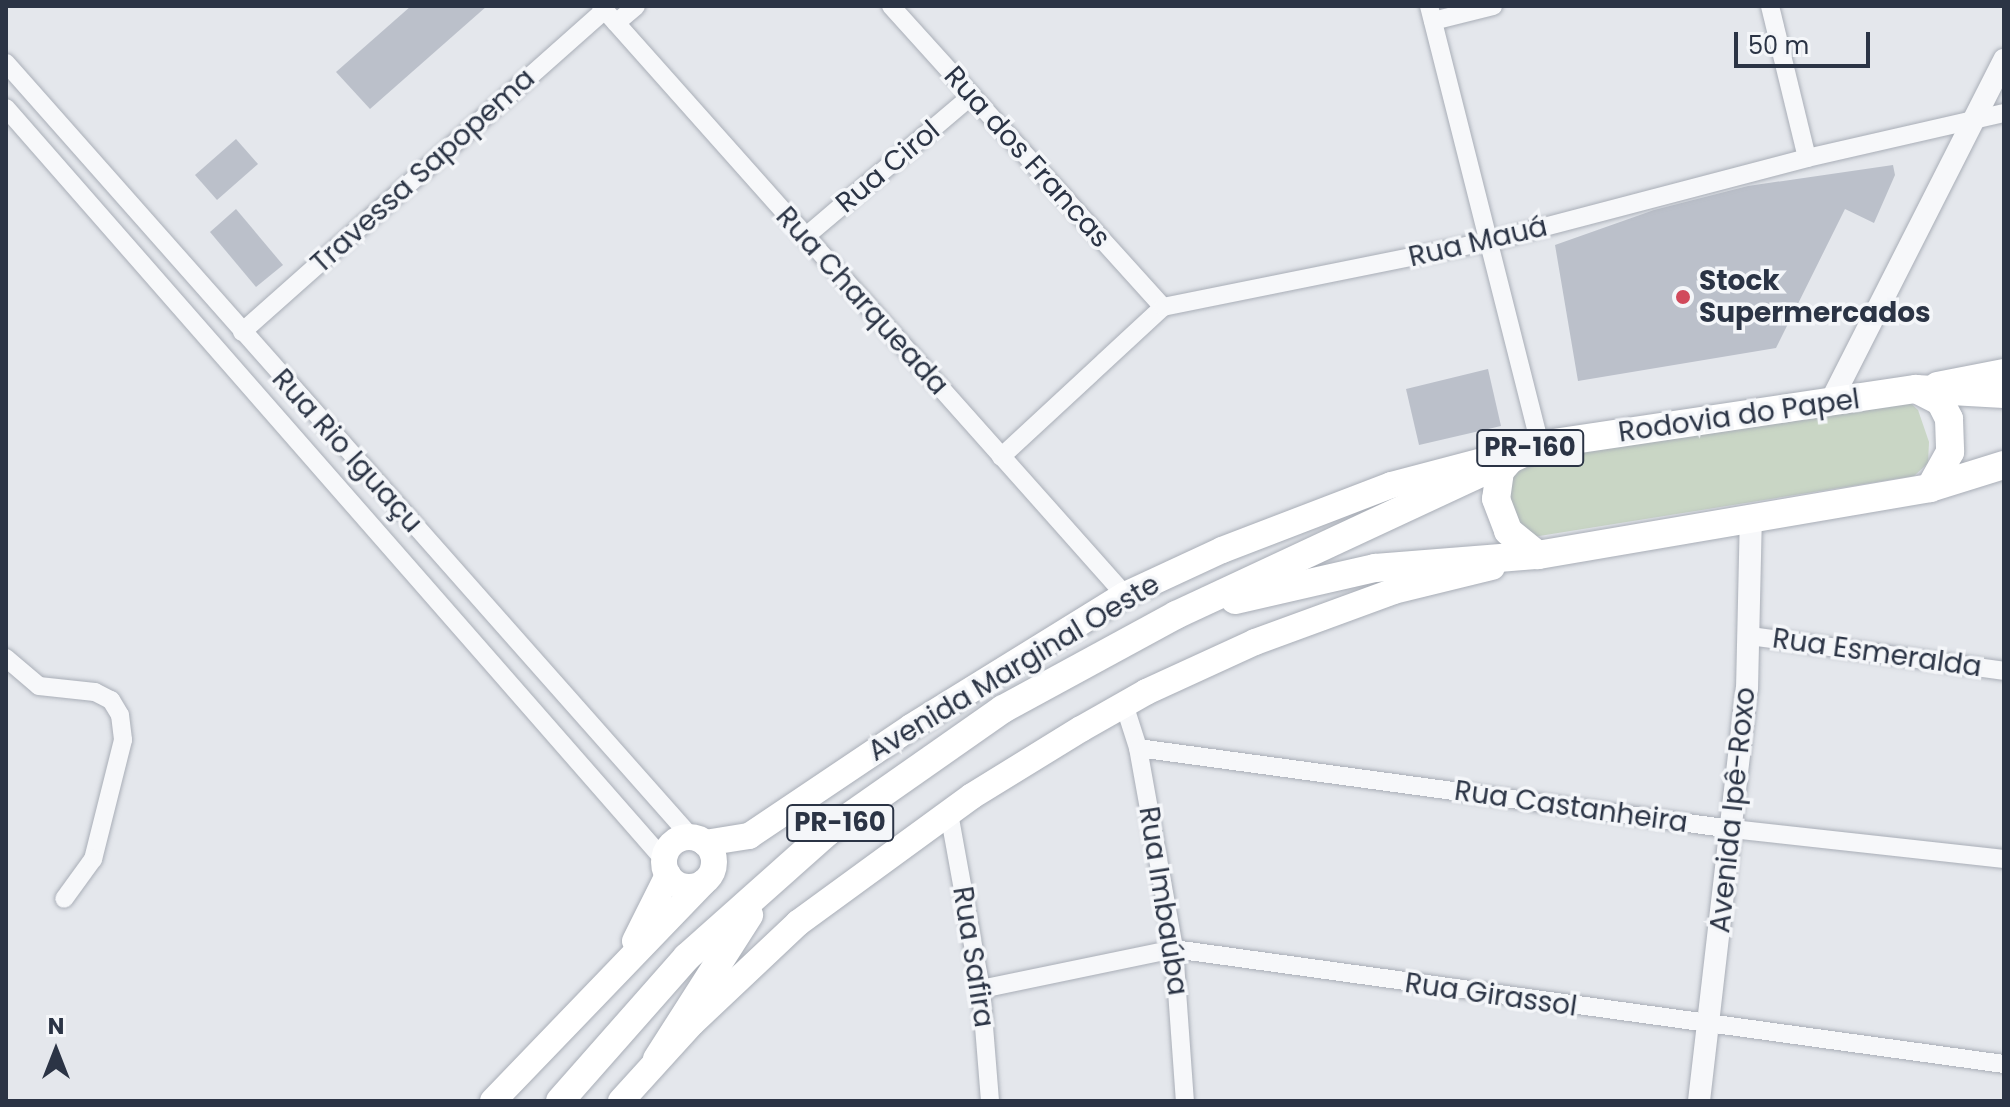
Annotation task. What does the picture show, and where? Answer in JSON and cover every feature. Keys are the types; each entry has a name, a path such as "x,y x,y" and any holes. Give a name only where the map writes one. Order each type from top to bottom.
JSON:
{"main road":[{"path":"1916,389 2004,372"},
{"path":"1916,389 1940,401 1949,419 1950,452 1930,488"},
{"name":"Rodovia do Papel","path":"560,1101 687,957 781,871 909,772 1003,709 1176,615 1528,449 1916,389 2004,394"},
{"path":"1528,449 1500,471 1496,499 1508,531 1538,555"},
{"name":"Avenida Marginal Oeste","path":"698,840 749,836 911,727 1125,595 1222,550 1391,485 1528,449"},
{"name":"Rodovia do Papel","path":"1176,615 1375,568 1538,555 1930,488 2004,465"},
{"path":"621,1101 657,1059 798,923 949,813 1124,704 1255,642 1332,613 1394,591 1538,555"},
{"path":"493,1101 703,883 714,864 698,840 676,840 625,962"},
{"path":"666,867 679,885 703,883"},
{"path":"657,1059 701,982 781,871"}],"street":[{"name":"Travessa Sapopema","path":"242,332 607,13 636,6"},
{"name":"Rua dos Francas","path":"891,6 1163,307"},
{"path":"1493,6 1431,13 1491,241 1528,449"},
{"path":"1770,6 1807,158"},
{"name":"Rua Charqueada","path":"607,13 1125,595"},
{"path":"1830,403 2004,60"},
{"name":"Rua Rio Iguaçu","path":"6,63 242,332 698,840"},
{"name":"Rua Cirol","path":"805,237 971,96"},
{"name":"Rua Rio Iguaçu","path":"6,108 666,867"},
{"name":"Rua Mauá","path":"1163,307 1491,241 1807,158 2004,113"},
{"path":"1001,457 1163,307"},
{"path":"1930,488 2004,472"},
{"name":"Avenida Ipê-Roxo","path":"1699,1101 1732,829 1750,636 1751,519"},
{"name":"Rua Esmeralda","path":"1750,636 2004,671"},
{"path":"6,658 39,686 95,692 111,700 120,715 123,740 98,844 79,882 64,899"},
{"name":"Rua Imbaúba","path":"1124,704 1138,748 1174,949 1185,1101"},
{"name":"Rua Castanheira","path":"1138,748 1732,829 2004,859"},
{"name":"Rua Safira","path":"949,813 981,989 990,1101"},
{"name":"Rua Girassol","path":"981,989 1174,949 1709,1026 2004,1064"}],"green space":[{"path":"1906,399 1918,410 1929,442 1928,463 1914,476 1533,537 1510,515 1511,459"}],"building":[{"path":"411,6 487,6 370,109 336,72"},
{"path":"236,139 258,164 217,200 195,175"},
{"name":"Stock Supermercados","path":"1893,165 1895,175 1874,223 1845,209 1776,348 1578,381 1555,245 1654,210 1748,186"},
{"path":"236,209 283,265 256,287 210,232"},
{"path":"1488,369 1501,426 1419,445 1406,389"}],"place":[{"name":"Stock Supermercados","path":"1683,297"}]}
